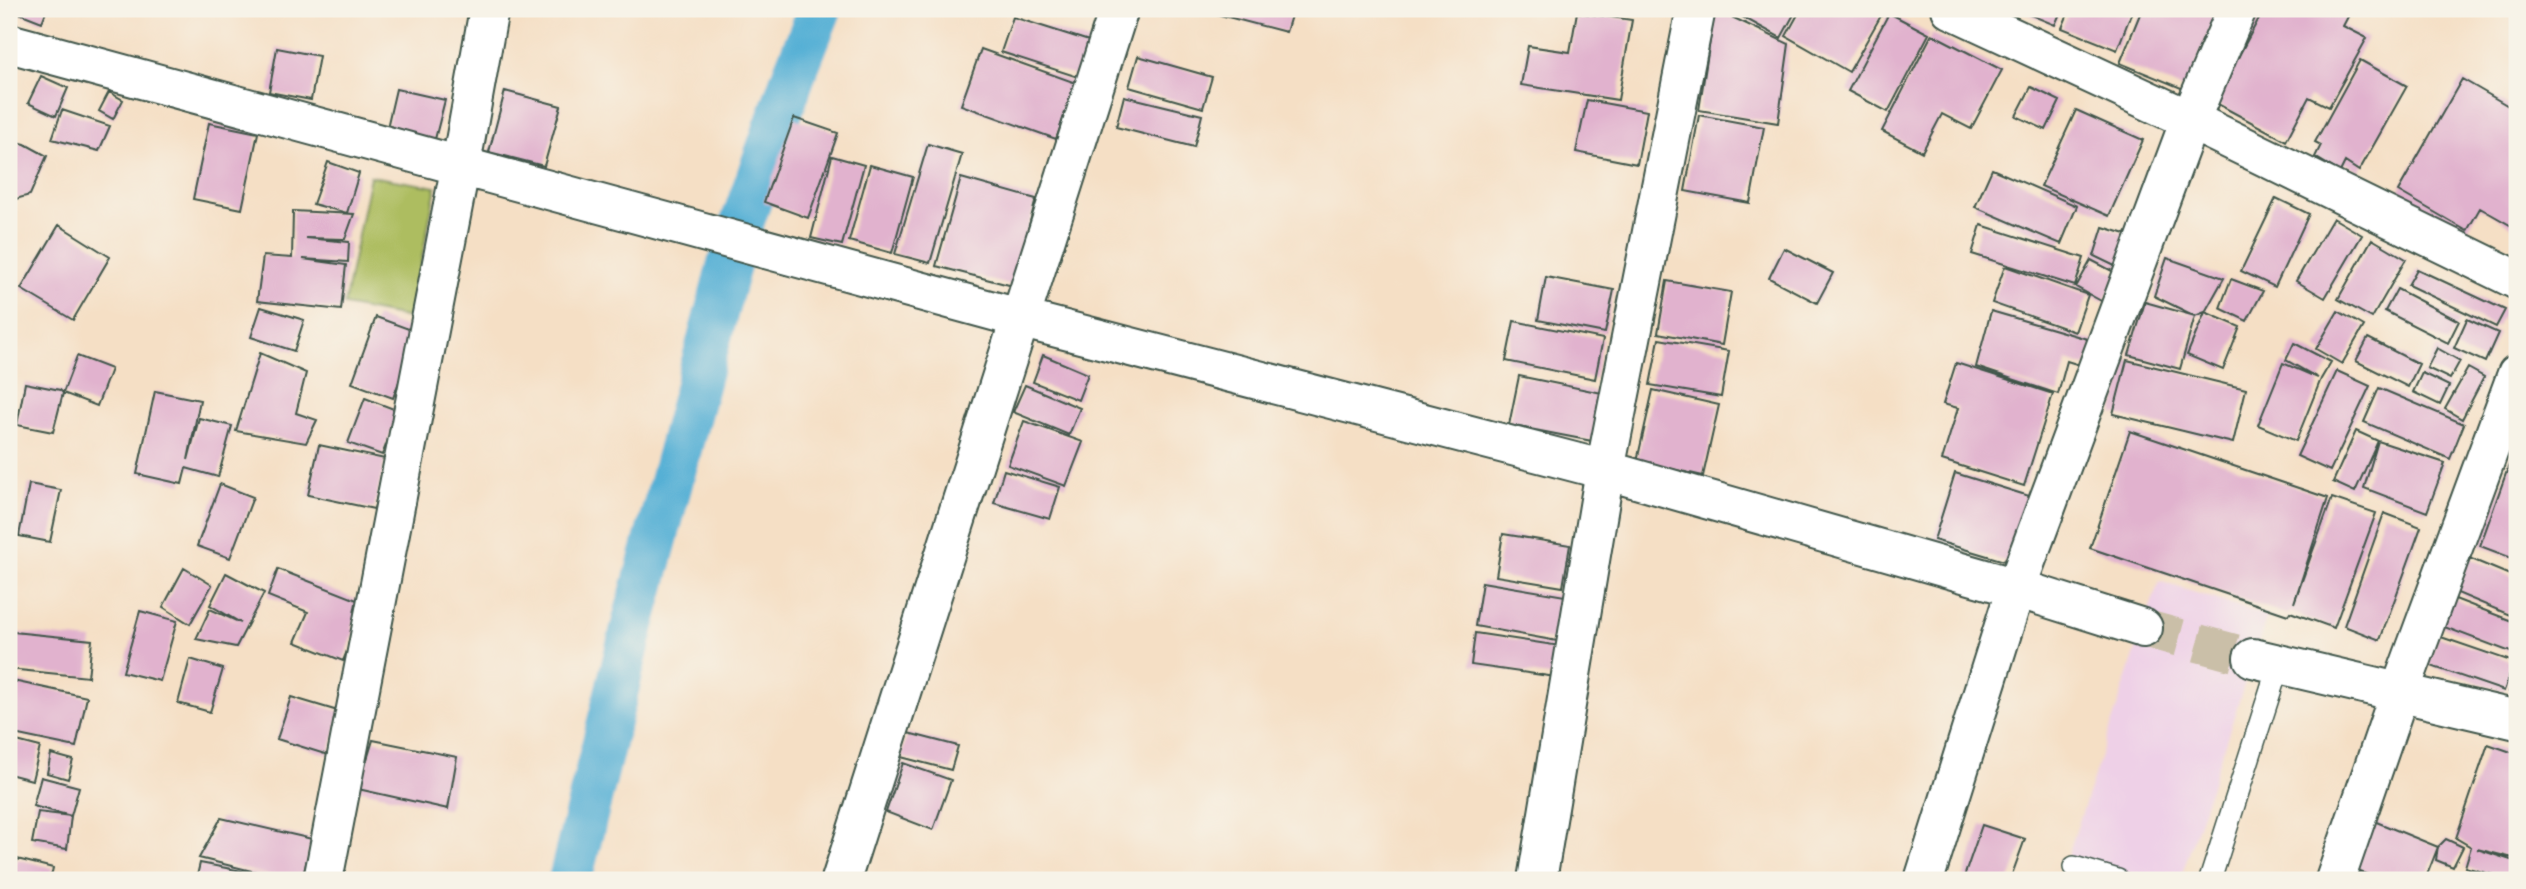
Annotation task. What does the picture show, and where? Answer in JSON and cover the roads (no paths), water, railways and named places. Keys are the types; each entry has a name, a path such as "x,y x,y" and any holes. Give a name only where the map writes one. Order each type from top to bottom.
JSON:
{"street":[{"path":"323,880 489,9"},
{"path":"841,880 1119,9"},
{"path":"1537,880 1605,470 1696,9"},
{"path":"1951,9 2190,120 2517,280"},
{"path":"1924,880 2016,588 2190,120 2238,9"},
{"path":"9,43 1019,318 1605,470 2016,588 2143,628"},
{"path":"2335,880 2399,694 2517,374"},
{"path":"2266,661 2517,720"}],"lane":[{"path":"2210,880 2266,661"},
{"path":"2074,867 2118,880"}],"waterway":[{"path":"741,226 793,77 820,9"},
{"path":"570,880 633,625 729,265"}],"tunnel":[{"path":"2143,628 2253,658"}]}
